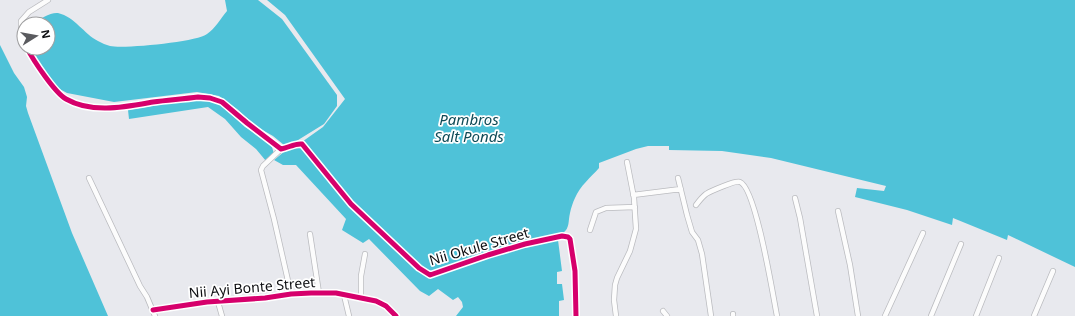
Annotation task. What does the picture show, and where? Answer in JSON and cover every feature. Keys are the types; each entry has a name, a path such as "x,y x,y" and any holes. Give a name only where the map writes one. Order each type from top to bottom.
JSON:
{"street":[{"path":"25,16 38,2 48,0"},
{"path":"32,56 56,91 64,98 75,103 86,106 114,108 198,97 210,98 222,102 229,107 280,149 263,166 261,170 291,294"},
{"name":"Nii Okule Street","path":"280,149 286,149 297,143 302,144 351,204 418,268 430,275 525,244 562,236 568,237 570,239 576,271 576,316"},
{"path":"616,316 614,300 615,286 617,278 630,250 636,229 635,207 627,162"},
{"path":"89,178 155,316"},
{"path":"678,178 692,232 698,240 702,254 711,316"},
{"path":"696,205 709,192 737,181 742,183 747,189 757,218 768,263 777,316"},
{"path":"633,195 680,189"},
{"path":"795,198 800,218 817,316"},
{"path":"590,230 596,212 606,208 635,207"},
{"path":"838,211 850,266 858,316"},
{"path":"885,316 923,233"},
{"path":"310,234 319,293"},
{"path":"930,316 962,244"},
{"path":"361,298 361,276 365,254"},
{"path":"976,316 999,258"},
{"path":"1034,316 1054,271"},
{"name":"Nii Ayi Bonte Street","path":"152,310 291,294 336,293 376,302 386,306 396,316"},
{"path":"344,295 349,316"},
{"path":"218,302 222,316"},
{"path":"663,311 667,316"}],"water":[{"path":"225,0 258,0 282,19 337,95 337,106 324,124 290,145 284,145 273,136 257,127 237,109 219,96 197,92 114,102 67,93 54,86 43,68 33,56 56,56 56,16 45,16 55,13 69,18 93,38 102,43 110,46 130,47 176,42 201,37 210,32 227,11"},
{"name":"Pambros Salt Ponds","path":"267,0 1075,0 1075,267 1008,235 1007,240 953,218 952,225 907,210 855,197 857,188 884,191 886,186 771,158 722,151 669,150 669,146 648,146 599,163 599,168 577,194 571,209 568,227 563,233 564,238 558,240 562,271 557,272 557,284 562,284 564,300 559,301 559,316 456,316 463,307 462,302 458,297 453,300 438,289 429,296 420,291 369,239 363,243 342,230 346,219 296,165 283,165 274,160 285,151 299,144 323,127 345,99 285,15"},
{"path":"0,45 14,73 24,87 27,97 26,106 28,113 72,233 108,316 0,316"},
{"path":"194,99 208,99 217,102 245,127 264,139 272,147 274,154 266,161 256,149 241,137 225,119 208,107 129,119 128,110"}],"cycle path":[{"path":"32,56 39,68 61,96 76,104 98,108 109,108 198,97 210,98 222,102 281,149 302,144 351,204 419,268 430,275 525,244 562,236 568,237 570,239 575,271 576,316"},
{"path":"153,310 207,302 265,298 291,294 336,293 376,301 386,306 396,316"}]}
